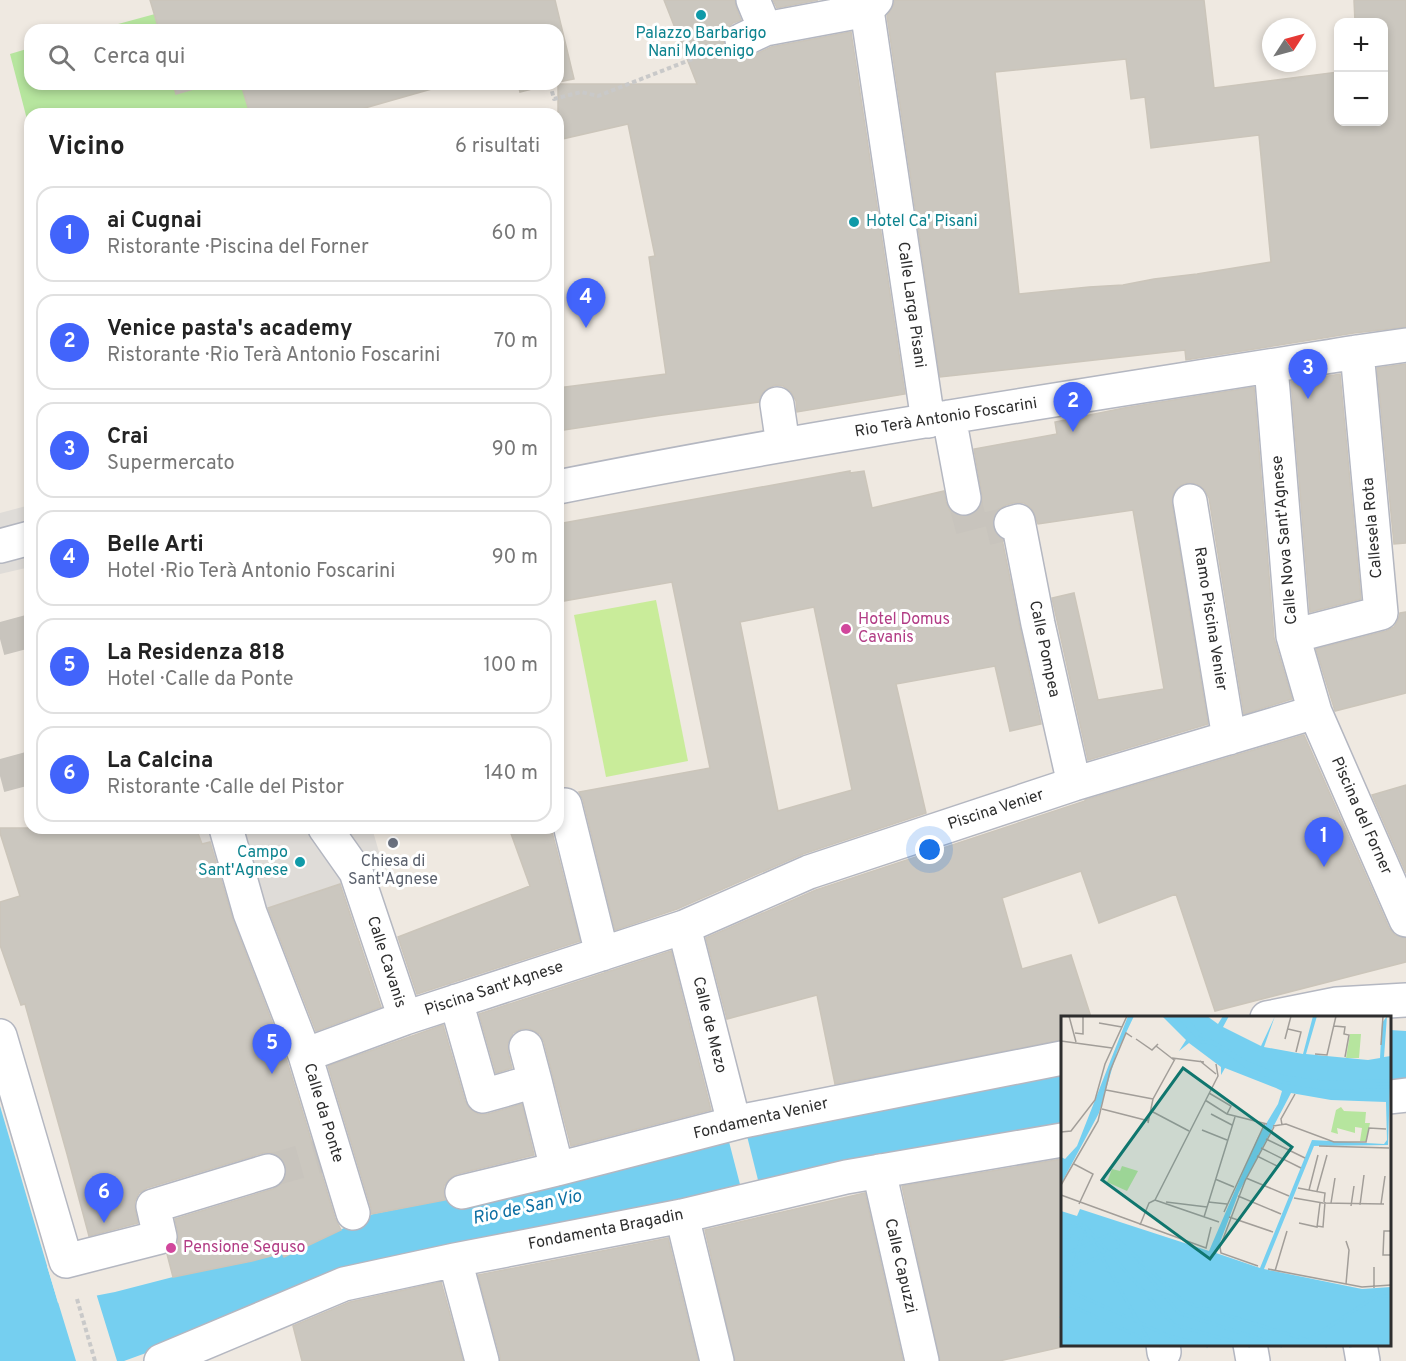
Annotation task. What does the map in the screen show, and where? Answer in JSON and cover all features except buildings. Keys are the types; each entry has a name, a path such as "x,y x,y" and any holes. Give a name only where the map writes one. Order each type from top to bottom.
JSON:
{"street":[{"path":"753,23 872,5"},
{"name":"Calle Larga Pisani","path":"872,5 939,419"},
{"name":"Rio Terà Antonio Foscarini","path":"564,486 939,419 1406,345"},
{"name":"Callesela Rota","path":"1293,636 1381,613 1357,352"},
{"name":"Calle Nova Sant'Agnese","path":"1271,366 1293,636 1315,712"},
{"path":"777,404 783,446"},
{"path":"939,419 964,498"},
{"name":"Ramo Piscina Venier","path":"1190,501 1229,738"},
{"name":"Calle Pompea","path":"1011,523 1018,521 1038,624 1074,784"},
{"path":"0,546 24,540"},
{"name":"Piscina Venier","path":"684,927 809,872 1074,784 1315,712"},
{"name":"Piscina del Forner","path":"1315,712 1406,920"},
{"path":"565,805 602,954"},
{"name":"Calle da Ponte","path":"228,834 250,913 305,1054 353,1214"},
{"name":"Calle Cavanis","path":"329,834 356,872 405,1018"},
{"name":"Piscina Sant'Agnese","path":"305,1054 405,1018 684,927"},
{"name":"Calle de Mezo","path":"684,927 734,1123"},
{"path":"1272,1016 1337,1004 1406,1000"},
{"path":"456,1001 483,1096 535,1081"},
{"path":"0,1036 66,1261 160,1237 153,1206 268,1171"},
{"path":"526,1047 557,1169"},
{"name":"Fondamenta Venier","path":"462,1192 734,1123 1061,1058"},
{"path":"1391,1097 1406,1095"},
{"name":"Fondamenta Bragadin","path":"160,1361 344,1284 682,1216 846,1177 1061,1140"},
{"name":"Calle Capuzzi","path":"879,1171 922,1361"},
{"path":"682,1216 717,1361"},
{"path":"455,1260 482,1361"},
{"path":"1250,1346 1253,1361"},
{"path":"1360,1346 1364,1361"}],"path":[{"path":"552,90 554,99 581,92 598,96 753,23"},
{"path":"79,1305 95,1361"}],"green space":[{"path":"155,14 158,24 118,24"},
{"path":"24,50 24,90 175,90 177,94 191,90 243,90 248,108 24,108 10,54"},
{"path":"656,600 688,761 606,777 574,615"}],"shaded area":[{"path":"24,507 24,568 0,574 0,513"},
{"name":"Campo Sant'Agnese","path":"198,834 374,834 388,873 361,886 347,882 234,917 210,842 201,845"}],"water":[{"path":"1391,1030 1406,1031 1406,1084 1391,1087"},
{"name":"Rio de San Vio","path":"1061,1065 1061,1129 297,1298 124,1361 0,1361 0,1106 58,1303 252,1261 307,1246 373,1214"}],"pier":[{"path":"744,1124 761,1192 743,1196 726,1130"},
{"path":"47,1266 50,1266 60,1300 96,1293 117,1361 76,1361"}],"tunnel":[{"path":"964,498 973,532 1011,523"},
{"path":"0,639 24,633"},
{"path":"0,776 24,770"},
{"path":"268,1171 335,1152"}],"place":[{"name":"Palazzo Barbarigo Nani Mocenigo","path":"701,15"},
{"name":"Hotel Ca' Pisani","path":"854,222"},
{"name":"Belle Arti","path":"586,328"},
{"name":"Crai","path":"1308,399"},
{"name":"Venice pasta's academy","path":"1073,432"},
{"name":"Hotel Domus Cavanis","path":"846,629"},
{"name":"Chiesa di Sant'Agnese","path":"393,843"},
{"name":"Campo Sant'Agnese","path":"300,862"},
{"name":"ai Cugnai","path":"1324,867"},
{"name":"La Residenza 818","path":"272,1074"},
{"name":"La Calcina","path":"104,1223"},
{"name":"Pensione Seguso","path":"171,1248"}]}
